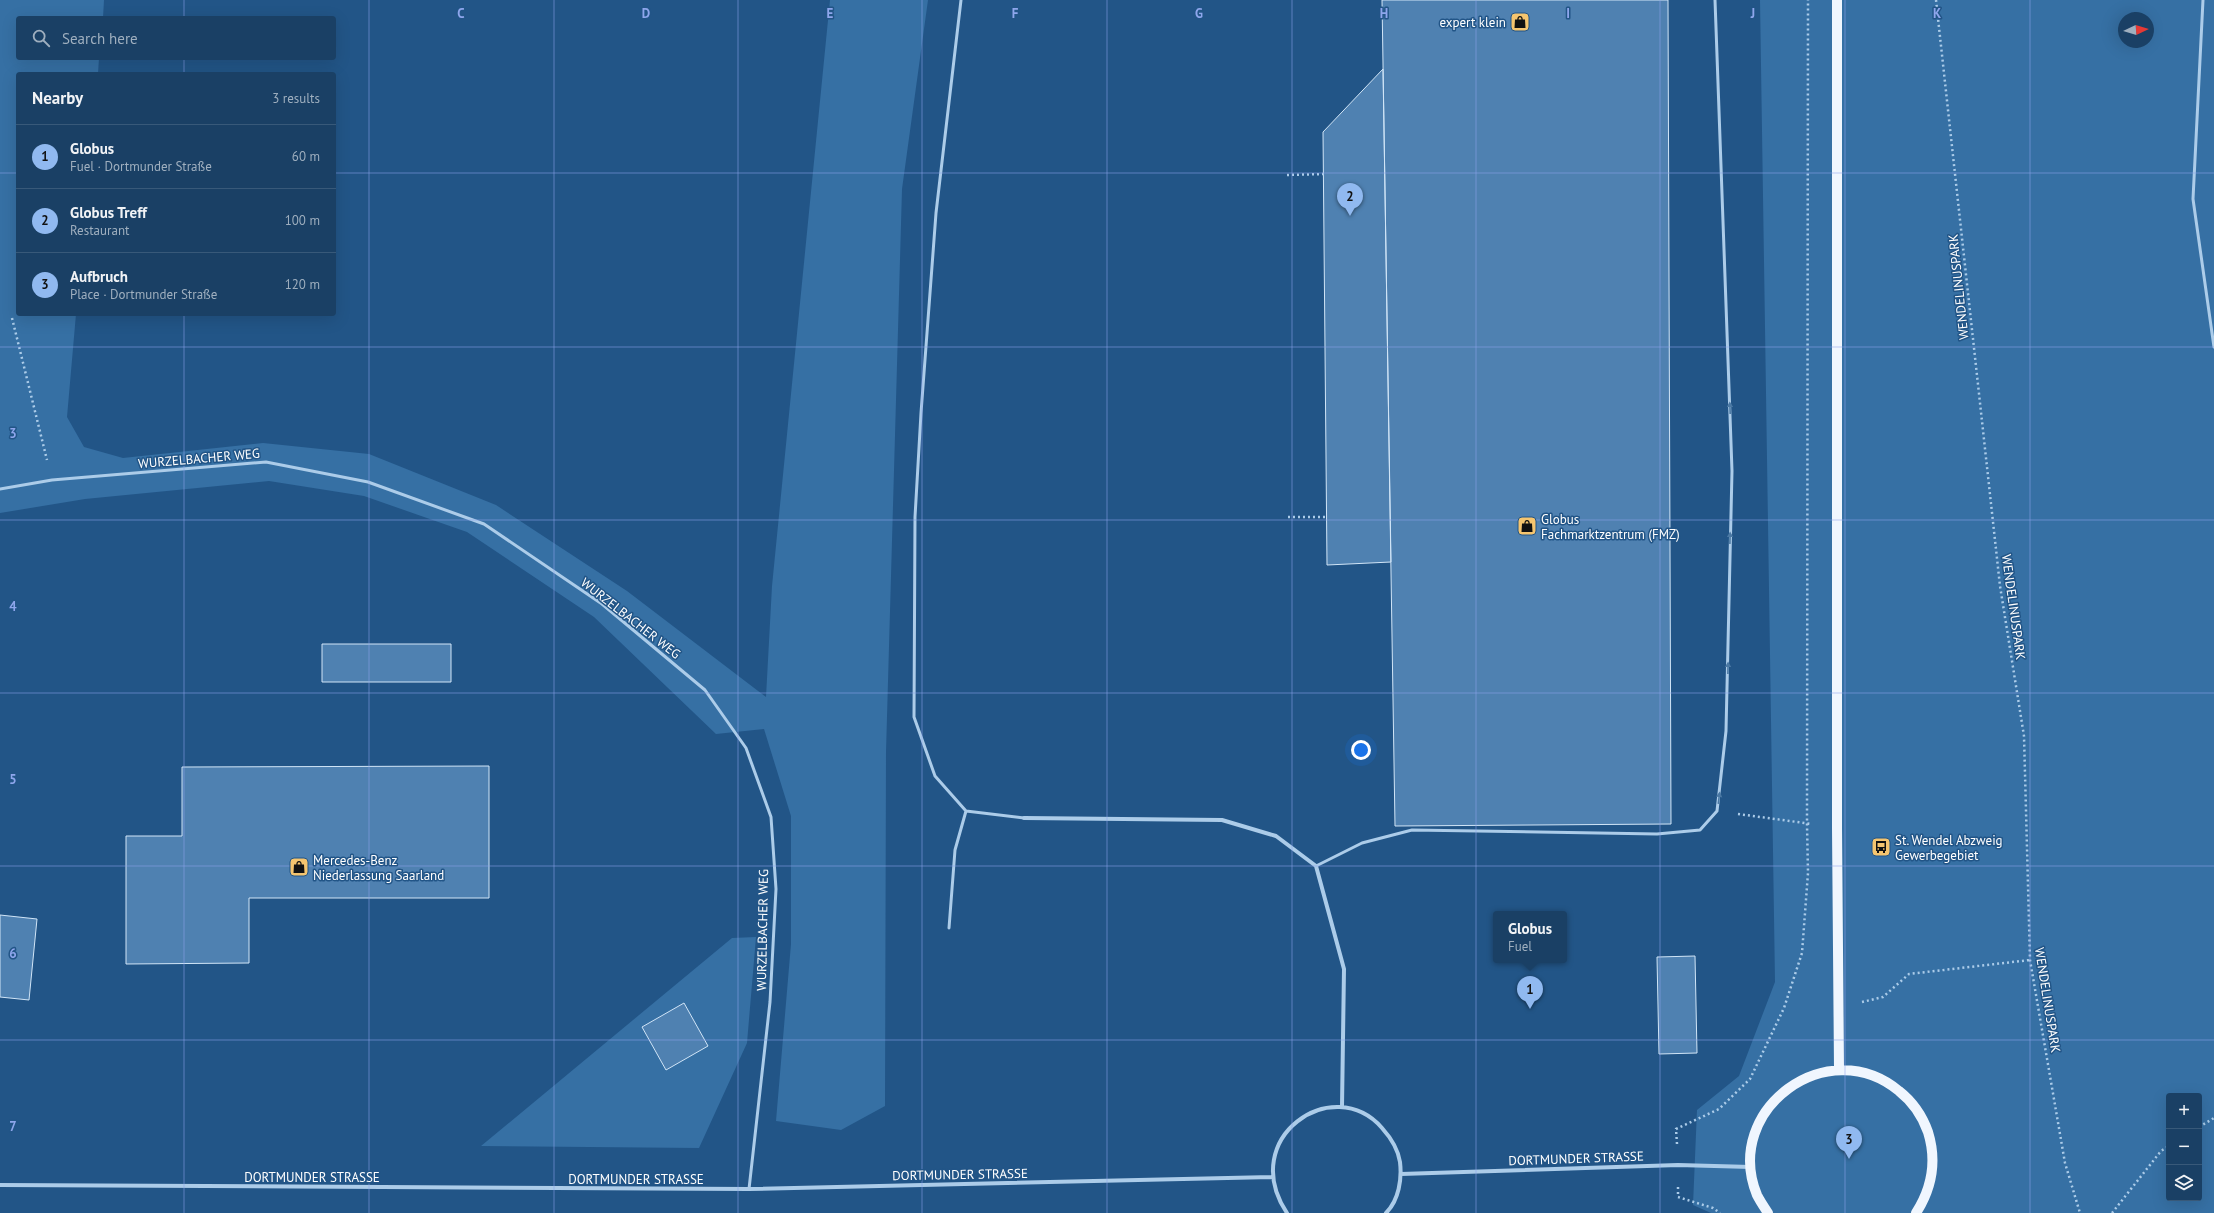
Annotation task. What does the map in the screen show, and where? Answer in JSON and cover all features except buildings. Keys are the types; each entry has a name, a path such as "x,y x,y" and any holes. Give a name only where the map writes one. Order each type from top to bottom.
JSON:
{"main road":[{"path":"1837,0 1836,828 1839,1069"},
{"path":"1768,1213 1757,1194 1751,1167 1752,1142 1761,1119 1774,1100 1792,1084 1814,1074 1839,1069 1865,1072 1889,1082 1909,1098 1924,1120 1932,1144 1933,1171 1927,1196 1916,1213"}],"street":[{"path":"1024,818 1222,820 1276,836 1316,866 1344,969 1342,1107"},
{"path":"1287,1213 1276,1196 1272,1177 1274,1154 1284,1134 1300,1119 1320,1109 1342,1107 1361,1112 1378,1122 1390,1137 1398,1154 1401,1174 1398,1193 1386,1213"},
{"name":"DORTMUNDER STRASSE","path":"1401,1174 1678,1165 1751,1167"},
{"name":"DORTMUNDER STRASSE","path":"0,1185 749,1189 1272,1177"}],"lane":[{"path":"960,0 936,213 921,420 915,517 914,717 935,776 966,811 1024,818"},
{"path":"1316,866 1362,843 1412,830 1657,834 1700,830 1717,811 1726,731 1732,471 1715,0"},
{"path":"2203,0 2193,199 2214,347"},
{"name":"WURZELBACHER WEG","path":"0,489 52,480 266,462 368,482 484,524 602,604 705,690 746,748 771,817 776,889 770,1002 749,1189"},
{"path":"949,928 956,850 966,811"}],"path":[{"path":"1676,1129 1719,1109 1750,1079 1784,1008 1802,953 1808,873 1808,0"},
{"name":"WENDELINUSPARK","path":"1936,0 2000,586 2024,736 2030,960 2065,1163 2080,1213"},
{"path":"1287,175 1324,174"},
{"path":"12,318 52,480"},
{"path":"1288,517 1326,516"},
{"path":"1717,811 1836,828"},
{"path":"1838,1009 1883,997 1909,974 2030,960"},
{"path":"2202,1126 2214,1118"},
{"path":"2112,1213 2161,1151 2166,1148"}],"shaded area":[{"path":"0,0 104,0 103,16 16,16 16,60 99,60 98,72 16,72 16,316 76,316 67,417 84,447 123,458 263,443 369,454 496,505 627,591 766,697 772,586 830,0 928,0 902,189 886,752 885,1106 841,1130 776,1121 791,944 791,816 764,729 716,734 594,617 467,532 364,496 269,481 85,499 0,513"},
{"path":"1760,0 2214,0 2214,1213 1711,1213 1693,1205 1697,1110 1739,1076 1775,982"},
{"path":"756,937 747,1043 699,1148 481,1146 732,938"}],"place":[{"name":"expert klein","path":"1520,22"},
{"name":"Globus Treff","path":"1350,216"},
{"name":"Globus Fachmarktzentrum (FMZ)","path":"1527,526"},
{"name":"St. Wendel Abzweig Gewerbegebiet","path":"1881,847"},
{"name":"Mercedes-Benz Niederlassung Saarland","path":"299,867"},
{"name":"Globus","path":"1530,1009"},
{"name":"Aufbruch","path":"1849,1159"}]}
